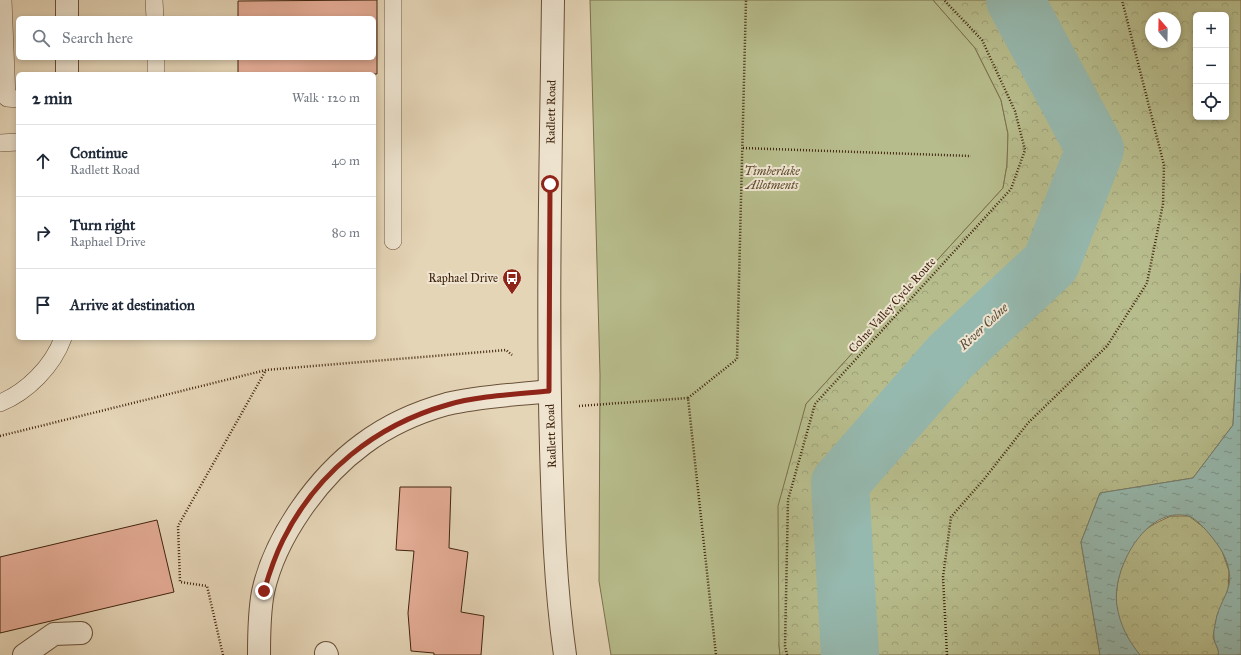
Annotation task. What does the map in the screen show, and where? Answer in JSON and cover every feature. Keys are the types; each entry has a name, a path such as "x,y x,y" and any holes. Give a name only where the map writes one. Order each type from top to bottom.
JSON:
{"street":[{"path":"67,0 67,16"},
{"name":"Radlett Road","path":"553,0 548,334 554,551 565,655"},
{"path":"67,60 67,72"},
{"path":"259,655 259,623 264,591 283,540 295,518 316,490 344,460 363,444 388,428 416,415 448,404 550,400"},
{"path":"24,655 54,634 81,633"}],"lane":[{"path":"3,0 7,98 16,99"},
{"path":"154,0 155,16"},
{"path":"393,241 394,0"},
{"path":"156,60 156,72"},
{"path":"0,143 16,142"},
{"path":"0,403 11,399 43,373 62,340"}],"path":[{"path":"550,400 688,398 738,359 746,0"},
{"name":"Colne Valley Cycle Route","path":"787,655 785,646 788,500 815,404 1011,189 1024,150 1014,112 982,40 944,0"},
{"path":"947,655 942,577 951,517 985,478 1028,423 1107,346 1147,283 1163,204 1164,165 1122,0"},
{"path":"743,148 971,156"},
{"path":"0,436 266,370 506,350 512,355"},
{"path":"223,655 207,586 180,582 178,526 266,370"},
{"path":"688,398 716,655"}],"green space":[{"name":"Timberlake Allotments","path":"590,0 933,0 975,48 1001,100 1008,134 1007,165 1003,188 806,404 779,645 780,655 611,655 599,581 600,375"},
{"path":"933,0 1241,0 1241,273 1233,425 1193,478 1100,493 1081,542 1100,655 780,655 778,506 806,404 1003,188 1007,165 1008,134 1001,100 975,48"},
{"path":"1171,516 1189,516 1207,530 1221,548 1229,571 1228,593 1217,616 1213,637 1219,652 1218,655 1140,655 1132,645 1118,616 1116,591 1118,579 1126,555 1143,532 1154,524"}],"water":[{"path":"1241,273 1241,655 1218,655 1214,640 1214,631 1218,614 1230,578 1225,556 1214,540 1191,517 1173,515 1158,520 1145,530 1134,543 1120,575 1117,591 1118,613 1125,632 1140,655 1100,655 1081,542 1100,493 1193,478 1233,425"}],"building":[{"path":"377,0 377,74 376,72 238,72 238,60 376,60 376,16 238,16 238,1"},
{"path":"400,487 451,487 449,548 468,552 461,612 484,616 481,655 434,655 434,653 411,651 408,613 414,551 396,550"},
{"path":"157,520 174,592 0,633 0,557"}],"waterway":[{"name":"River Colne","path":"850,655 840,483 950,357 1051,263 1095,149 1015,0"}],"place":[{"name":"Raphael Drive","path":"512,295"}],"route":[{"path":"264,591 274,561 295,518 316,490 344,460 363,444 388,428 416,415 448,404 549,391 548,334 550,184"}]}
